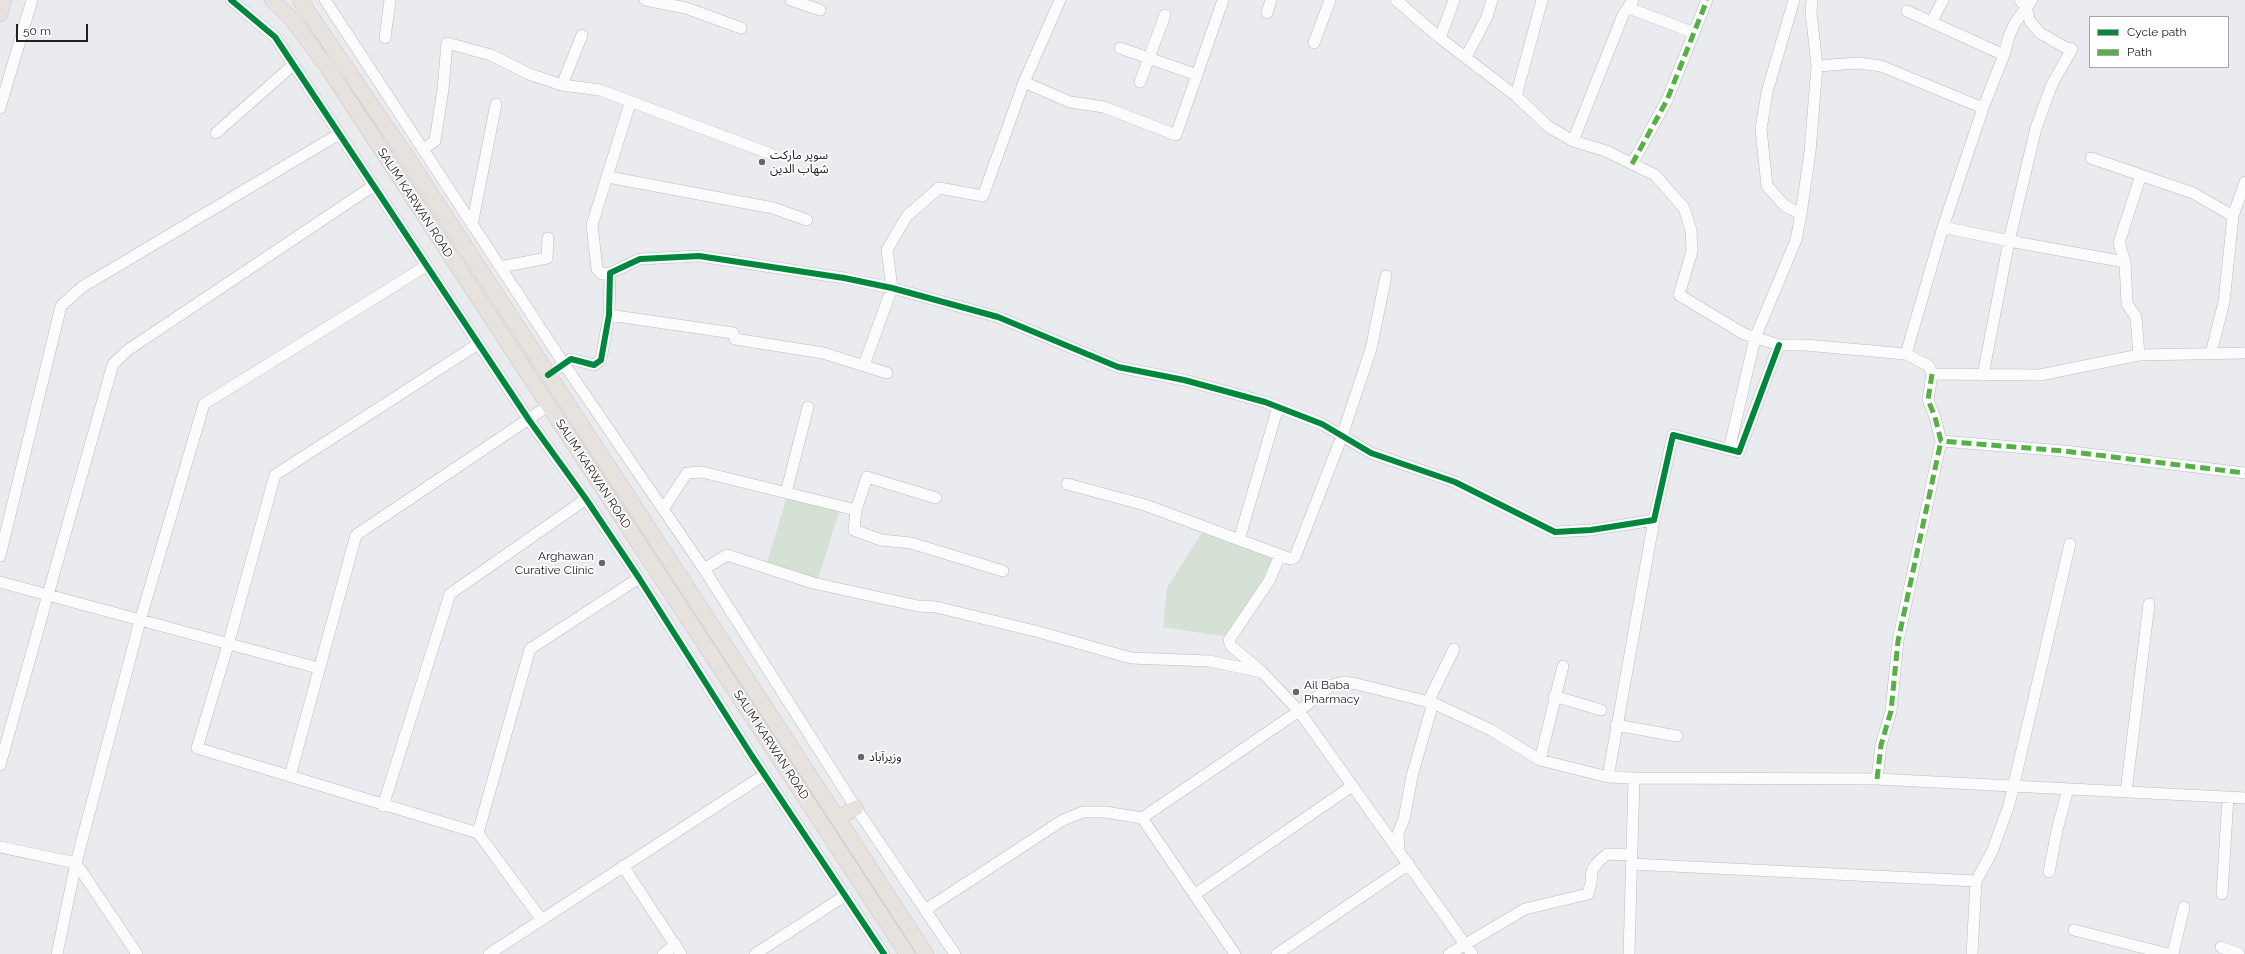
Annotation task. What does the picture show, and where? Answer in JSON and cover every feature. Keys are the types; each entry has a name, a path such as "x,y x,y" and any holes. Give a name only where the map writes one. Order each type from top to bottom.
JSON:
{"main road":[{"path":"0,14 4,0"},
{"name":"SALIM KARWAN ROAD","path":"272,0 290,16 328,68 907,954"},
{"name":"SALIM KARWAN ROAD","path":"300,0 409,160 548,375 839,818 926,954"},
{"path":"759,726 774,720"},
{"path":"839,818 856,808"}],"street":[{"path":"0,108 32,0"},
{"path":"231,0 275,37 529,420 586,499 639,578 764,775 846,895 884,954"},
{"path":"325,0 564,364 704,569 856,808 955,954"},
{"path":"385,38 390,0"},
{"path":"645,0 686,8 741,28"},
{"path":"791,0 820,10"},
{"path":"864,365 892,288 887,250 907,216 914,208 921,205 939,188 983,196 1024,82 1060,0"},
{"path":"1024,82 1070,102 1104,107 1174,135 1177,133 1198,76 1223,0"},
{"path":"1267,13 1271,0"},
{"path":"1314,43 1330,0"},
{"path":"1396,0 1440,38 1516,96 1549,127 1573,141 1606,151 1656,175 1684,208 1691,230 1692,250 1679,295 1755,338 1779,345 1805,345 1906,354 1929,366 1932,374 1928,400 1935,417 1941,441 1898,640 1891,710 1881,745 1877,779"},
{"path":"1440,38 1454,0"},
{"path":"1466,58 1487,17 1492,0"},
{"path":"1516,96 1542,0"},
{"path":"1632,164 1667,100 1707,0"},
{"path":"1794,0 1767,92 1761,129 1767,186 1785,206 1801,214"},
{"path":"1729,450 1755,338 1796,240 1801,214 1810,152 1817,66 1811,12 1812,0"},
{"path":"1932,21 1943,0"},
{"path":"1906,354 1943,226 1982,108 2004,56 2009,36 2026,3"},
{"path":"1983,374 2010,241 2036,128 2052,84 2072,48 2066,48 2040,33 2030,21 2026,3"},
{"path":"1573,141 1623,15 1631,4 1694,33"},
{"path":"1907,11 1932,21 2004,56"},
{"path":"1140,82 1165,14"},
{"path":"562,85 582,35"},
{"path":"423,149 435,141 443,89 447,43 491,55 529,74 562,85 600,90 630,103 771,154"},
{"path":"1120,48 1198,76"},
{"path":"1817,66 1858,63 1881,66 1982,108"},
{"path":"216,133 293,65"},
{"path":"630,103 608,177 593,216 592,225 597,269 602,274 610,273 640,259 699,256 844,278 892,288 998,317 1118,367 1184,380 1278,407 1322,424 1371,453 1455,482 1555,532 1591,530 1654,520"},
{"path":"472,225 496,104"},
{"path":"0,556 61,306 82,287 339,134"},
{"path":"2091,158 2193,193 2233,216"},
{"path":"2139,355 2136,317 2127,304 2125,262 2119,243 2141,175"},
{"path":"608,177 773,208 806,220"},
{"path":"2211,353 2224,302 2233,216 2245,182"},
{"path":"0,765 113,364 128,350 374,186"},
{"path":"1943,226 2010,241 2125,262"},
{"path":"500,267 547,258 548,238"},
{"path":"57,954 76,862 140,621 204,404 426,266"},
{"path":"548,375 571,359 594,365 601,360 609,315 610,273"},
{"path":"1067,484 1145,505 1292,559 1295,557 1342,436 1372,349 1386,276"},
{"path":"609,315 733,333 735,339 823,353 887,373"},
{"path":"478,344 275,475 228,645 196,748 383,806 478,833 541,919"},
{"path":"1608,777 1616,725 1638,615 1654,520 1673,435 1739,452 1779,345"},
{"path":"1932,374 2040,375 2139,355 2245,353"},
{"path":"290,776 318,668 356,535 548,406"},
{"path":"786,492 808,407"},
{"path":"1239,540 1278,407"},
{"path":"1941,441 2064,451 2245,473"},
{"path":"663,509 687,473 702,472 856,510"},
{"path":"936,498 867,477 856,510 854,530 881,540 911,544 1002,571"},
{"path":"383,806 450,594 586,499"},
{"path":"1972,954 1976,881 2001,829 2009,805 2070,544"},
{"path":"704,569 727,555 813,583 918,606 936,607 1039,632 1131,658 1209,661 1262,672"},
{"path":"1280,555 1270,581 1229,640 1231,646 1262,672 1299,711 1399,849 1472,954"},
{"path":"478,833 530,649 639,578"},
{"path":"0,582 228,645 318,668"},
{"path":"2126,792 2149,604"},
{"path":"1399,849 1398,834 1404,819 1412,776 1430,703 1454,649"},
{"path":"1540,760 1554,696 1563,666"},
{"path":"925,910 1063,820 1083,812 1105,812 1142,818 1299,711 1332,685 1344,682 1430,703 1491,730 1540,760 1608,777 1877,779 2245,798"},
{"path":"1554,696 1601,710"},
{"path":"1616,725 1677,736"},
{"path":"489,954 764,775"},
{"path":"1629,954 1634,778"},
{"path":"1194,895 1352,786"},
{"path":"2049,872 2057,830 2068,789"},
{"path":"2222,894 2228,798"},
{"path":"1142,818 1235,954"},
{"path":"0,847 76,862 137,954"},
{"path":"1449,954 1525,909 1588,894 1592,870 1607,854 1631,860 1976,881"},
{"path":"1277,954 1409,864"},
{"path":"623,866 678,950 663,954"},
{"path":"755,954 846,895"},
{"path":"2173,954 2184,907"},
{"path":"2074,930 2168,954"},
{"path":"2221,947 2239,954"}],"green space":[{"path":"787,496 839,512 817,582 766,566"},
{"path":"1203,531 1275,554 1264,579 1228,637 1163,627 1167,588"}],"marked path":[{"path":"1632,164 1667,100 1707,0"},
{"path":"1932,374 1928,400 1935,417 1941,441 2064,451 2245,473"},
{"path":"1877,779 1881,745 1891,711 1898,641 1941,441"}],"cycle path":[{"path":"231,0 275,37 529,420 586,499 639,578 752,756 884,954"},
{"path":"548,375 571,359 594,365 601,360 609,315 610,273 640,259 699,256 844,278 892,288 998,317 1118,367 1184,380 1265,402 1322,424 1371,453 1455,482 1555,532 1591,530 1654,520 1673,435 1739,452 1779,345"}],"place":[{"name":"سوپر مارکت شهاب الدین","path":"762,162"},
{"name":"Arghawan Curative Clinic","path":"602,563"},
{"name":"Ail Baba Pharmacy","path":"1296,692"},
{"name":"وزیرآباد","path":"861,757"}]}
